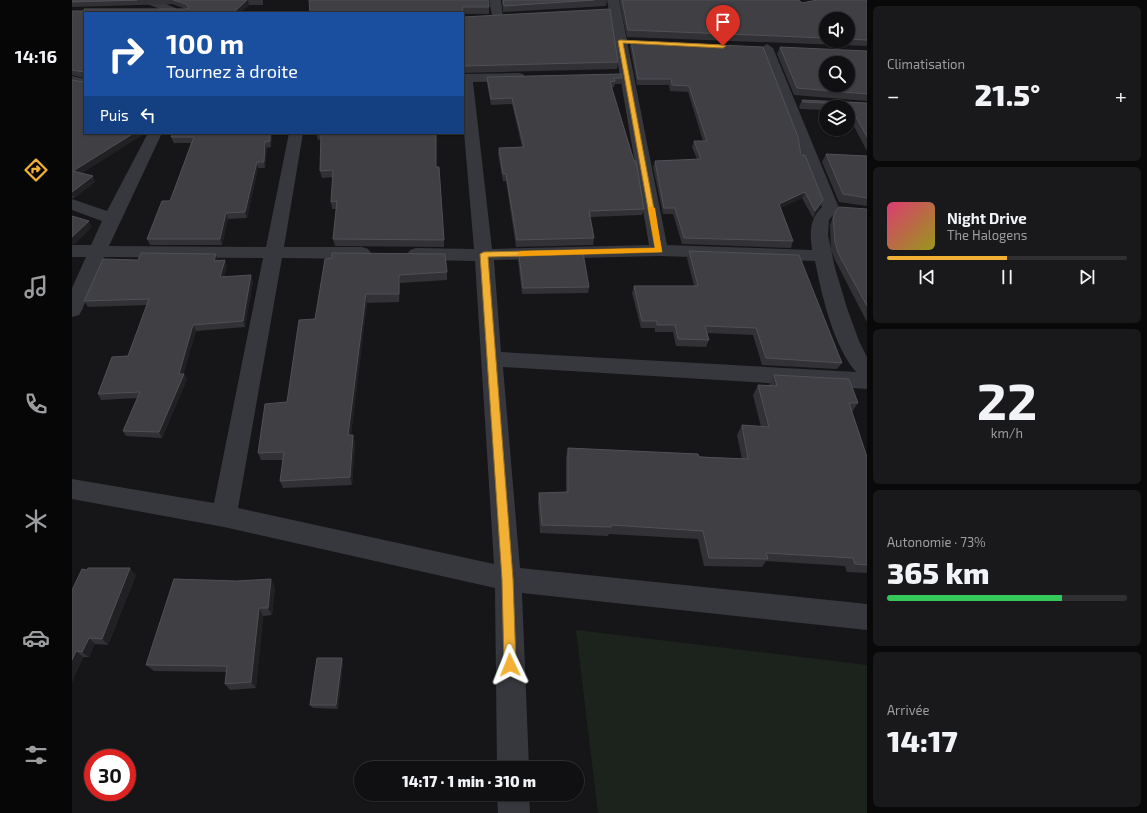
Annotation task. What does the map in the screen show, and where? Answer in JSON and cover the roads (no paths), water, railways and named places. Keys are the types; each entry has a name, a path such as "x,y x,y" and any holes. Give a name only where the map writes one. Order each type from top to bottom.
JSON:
{"street":[{"path":"484,18 501,18 495,0"},
{"path":"144,5 178,11"},
{"path":"599,11 614,5 659,250"},
{"path":"620,41 636,42"},
{"path":"767,48 796,101 838,208 823,216 819,224 818,234 845,333 853,353 867,371"},
{"path":"611,75 626,74"},
{"path":"513,761 508,579 484,254 464,78 534,76"},
{"path":"72,80 84,83"},
{"path":"72,310 112,219 154,134"},
{"path":"224,516 296,134"},
{"path":"72,204 112,219"},
{"path":"399,254 484,254 659,250 823,256"},
{"path":"72,251 375,254"},
{"path":"492,359 867,381"},
{"path":"72,489 224,516 508,579 867,616"},
{"path":"513,801 514,813"}]}
